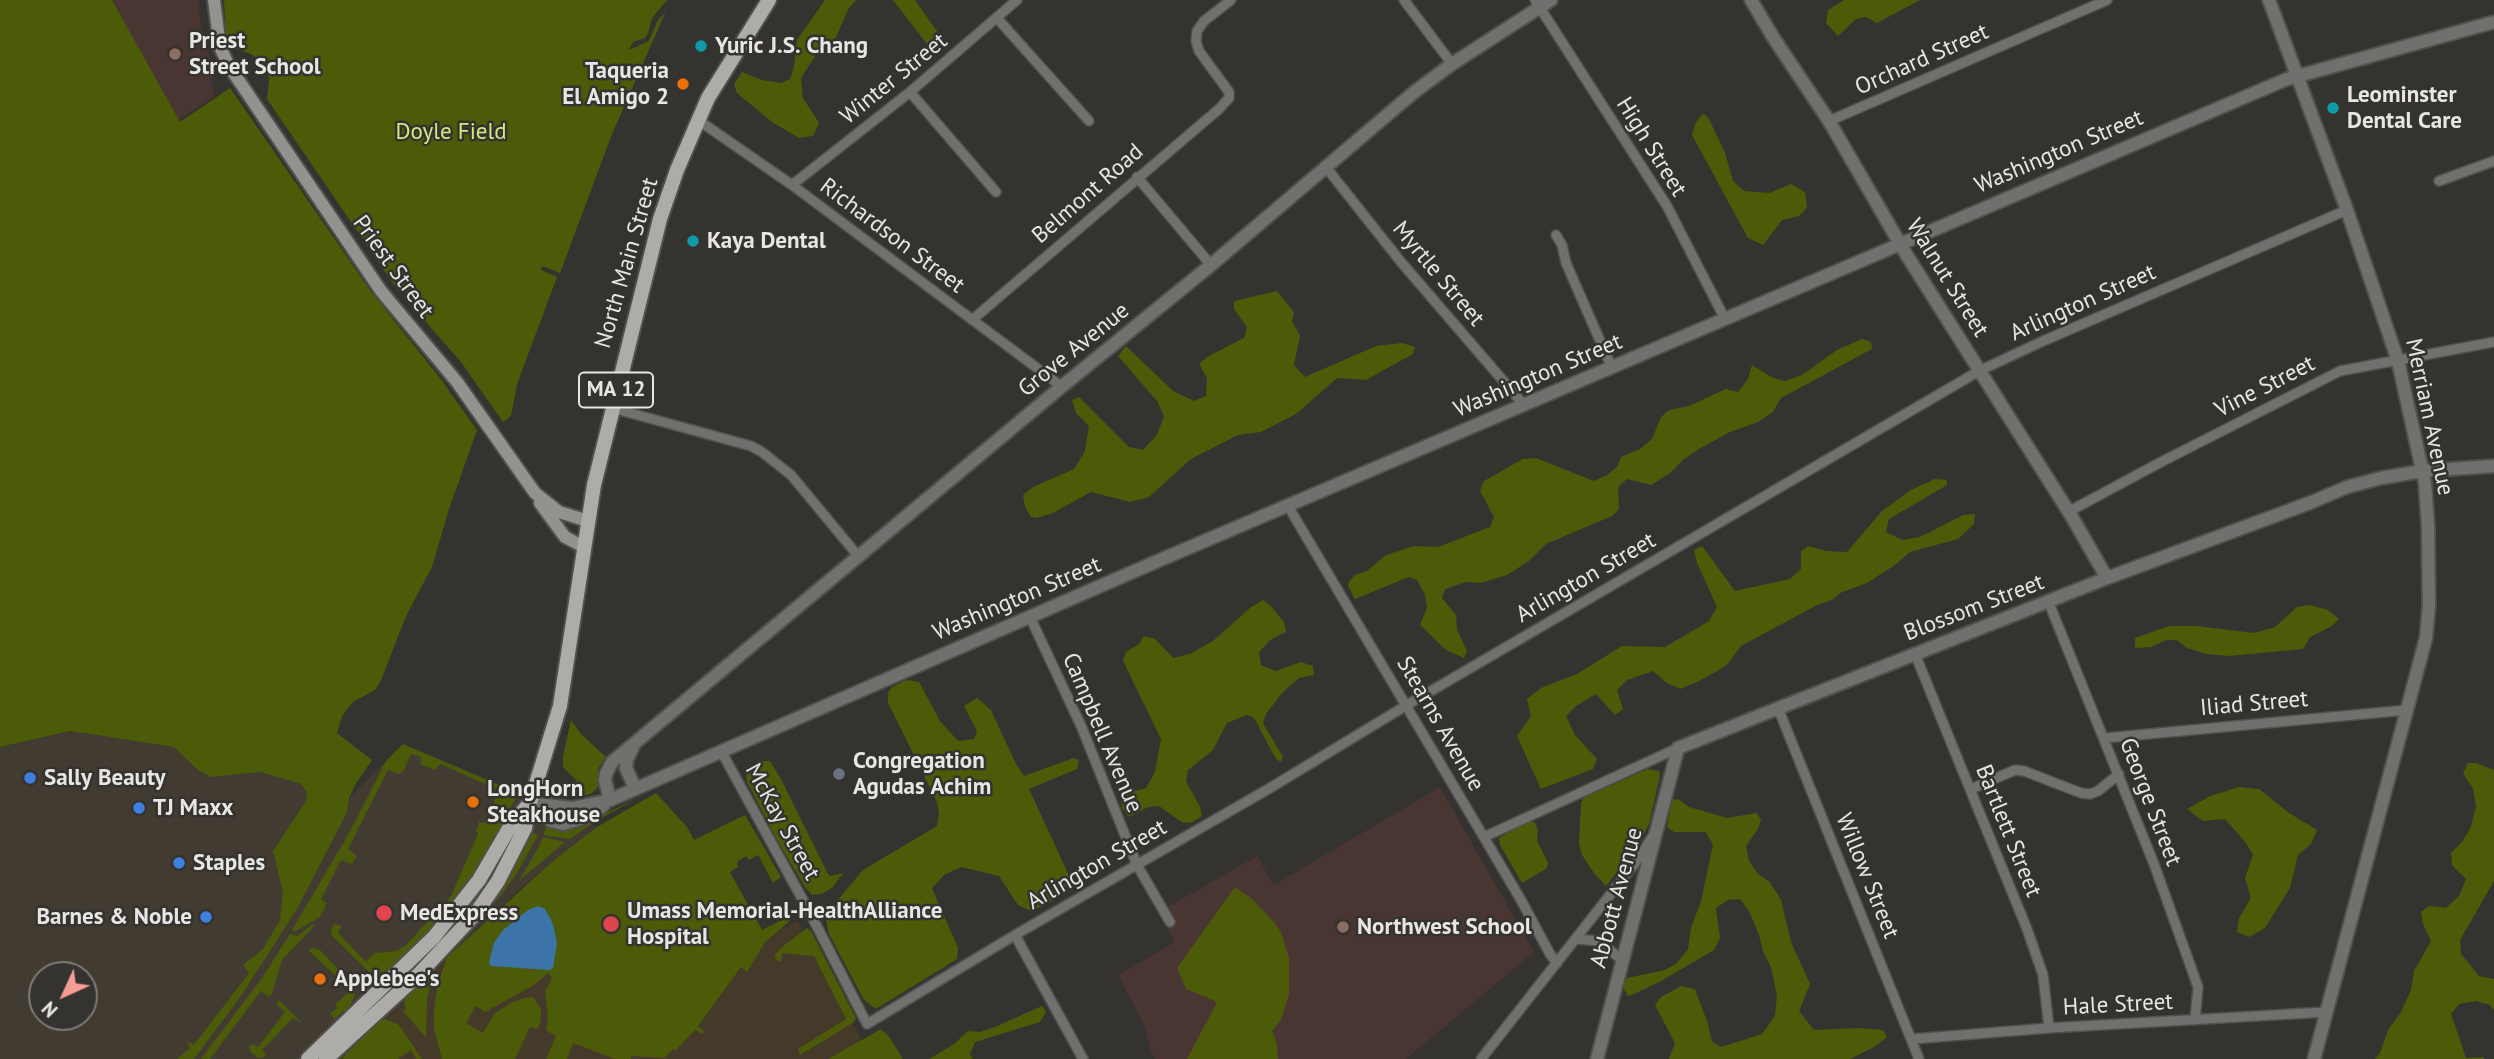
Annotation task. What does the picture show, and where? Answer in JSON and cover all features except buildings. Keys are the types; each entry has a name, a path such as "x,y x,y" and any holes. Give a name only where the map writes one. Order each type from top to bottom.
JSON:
{"main road":[{"name":"Priest Street","path":"214,0 220,47 229,66 381,291 457,382 535,493 559,512 588,521"},
{"name":"North Main Street","path":"326,1059 418,975 476,913 512,857 526,828 530,803 560,706 588,521 612,408 660,219 698,120 725,69 769,0"},
{"path":"535,493 544,511 561,533 571,542 584,547"},
{"name":"North Main Street","path":"308,1059 434,937 479,880 511,825 530,803"}],"street":[{"name":"Winter Street","path":"792,185 910,92 1017,0"},
{"name":"Belmont Road","path":"972,320 1229,98 1229,92 1199,51 1196,41 1197,32 1204,22 1231,0"},
{"path":"1404,0 1452,64"},
{"name":"Grove Avenue","path":"610,800 605,780 608,768 1413,93 1537,4 1551,0"},
{"name":"Walnut Street","path":"1751,0 1829,121 1901,245 2107,578"},
{"name":"Orchard Street","path":"1829,121 2107,0"},
{"name":"Merriam Avenue","path":"2269,0 2347,210 2398,360 2422,471 2428,526 2426,638 2314,1059"},
{"name":"High Street","path":"1537,4 1667,206 1725,319"},
{"path":"997,18 1089,121"},
{"name":"Washington Street","path":"530,803 572,808 610,800 1288,506 2297,75 2494,22"},
{"path":"910,92 996,192"},
{"name":"Richardson Street","path":"698,120 792,185 1061,386"},
{"path":"2439,181 2494,161"},
{"name":"Myrtle Street","path":"1325,166 1401,262 1524,405"},
{"path":"1137,177 1210,265"},
{"name":"Arlington Street","path":"867,1024 1979,371 2347,210"},
{"path":"1556,235 1612,368"},
{"name":"Vine Street","path":"2068,512 2161,461 2340,370 2494,342"},
{"path":"612,408 751,446 769,456 791,475 859,556"},
{"name":"Blossom Street","path":"1484,837 1678,748 2107,578 2347,487 2422,471 2494,466"},
{"name":"Stearns Avenue","path":"1288,506 1557,963"},
{"name":"George Street","path":"2049,603 2154,864 2198,987 2196,1020"},
{"name":"Campbell Avenue","path":"1030,617 1082,728 1137,865 1170,922"},
{"name":"Bartlett Street","path":"1915,654 2043,975 2049,1028"},
{"name":"Willow Street","path":"1778,708 1919,1059"},
{"name":"Iliad Street","path":"2105,738 2407,710"},
{"path":"633,747 626,768 635,788"},
{"name":"Abbott Avenue","path":"1597,1059 1678,748"},
{"name":"McKay Street","path":"721,751 867,1024"},
{"path":"1971,789 2015,770 2090,794 2119,774"},
{"path":"1481,1059 1639,858 1658,826"},
{"path":"1015,935 1083,1059"},
{"path":"1576,939 1599,941 1622,960"},
{"name":"Hale Street","path":"1912,1039 2326,1012"}],"shaded area":[{"name":"Priest Street School","path":"112,0 198,0 203,43 214,65 211,81 215,96 178,120"},
{"path":"70,731 174,747 349,798 403,744 597,827 520,889 341,1059 0,1059 0,747"},
{"name":"Northwest School","path":"1440,787 1534,952 1406,1059 1155,1059 1145,1026 1118,975 1175,942 1159,912 1257,856 1274,885"},
{"name":"Umass Memorial-HealthAlliance Hospital","path":"656,793 687,827 751,945 797,921 872,1059 341,1059 408,993 553,861 597,827"}],"green space":[{"path":"0,0 112,0 180,122 230,88 372,293 440,378 477,430 432,567 407,614 381,680 375,690 353,702 342,716 337,733 372,760 355,785 347,812 297,909 241,996 194,1059 177,1059 190,1048 187,1041 194,1045 249,973 243,965 263,949 280,920 283,892 273,851 306,801 307,792 301,784 260,772 211,777 198,770 174,747 70,731 0,747"},
{"name":"Doyle Field","path":"224,0 667,0 652,18 645,38 633,42 629,50 649,41 657,22 666,11 612,134 560,273 542,266 541,270 557,277 517,384 511,416 503,422 461,362 405,298 407,296 404,291 400,292 392,282 267,99 269,79 260,60 249,53 232,48 226,34"},
{"path":"825,0 856,0 849,8 836,37 817,53 801,78 803,98 819,123 813,136 799,138 772,122 737,93 734,84 742,72 762,80 781,83 790,79 797,40"},
{"path":"893,0 915,0 943,40 943,51 933,52"},
{"path":"1844,0 1920,0 1877,23 1866,17 1856,19 1838,36 1826,23 1828,10"},
{"path":"1703,113 1709,119 1725,153 1733,181 1744,191 1769,193 1791,184 1805,192 1807,208 1799,216 1782,220 1763,245 1748,238 1692,135 1695,124"},
{"path":"1277,291 1294,312 1292,321 1300,336 1294,365 1305,377 1376,346 1402,343 1415,347 1413,354 1366,380 1337,378 1296,414 1261,432 1238,435 1191,459 1149,497 1130,502 1091,492 1053,513 1031,517 1025,507 1023,495 1033,487 1074,469 1085,451 1089,426 1076,413 1072,400 1079,397 1129,447 1143,450 1157,435 1164,416 1157,401 1118,356 1126,346 1173,391 1194,401 1206,396 1207,378 1199,364 1244,338 1247,327 1234,309 1234,301"},
{"path":"1862,339 1871,342 1872,349 1781,398 1773,412 1758,422 1730,432 1704,446 1651,485 1627,479 1618,487 1619,509 1612,516 1546,544 1529,561 1507,575 1480,583 1466,582 1445,589 1442,598 1456,615 1457,630 1467,651 1464,658 1446,650 1420,625 1427,608 1425,595 1417,580 1409,577 1355,599 1348,586 1355,575 1367,571 1386,555 1414,546 1438,547 1490,527 1494,517 1480,491 1484,481 1523,459 1536,458 1594,481 1617,467 1621,457 1640,449 1652,439 1661,417 1669,410 1689,406 1726,389 1738,392 1748,379 1752,365 1771,377 1785,381 1802,375 1837,350"},
{"path":"1935,479 1947,480 1947,485 1889,519 1886,532 1902,540 1920,537 1963,515 1975,514 1974,524 1958,539 1910,552 1867,583 1840,593 1832,600 1817,605 1741,646 1726,666 1699,681 1680,689 1667,683 1653,671 1627,680 1617,690 1623,709 1615,715 1596,694 1576,706 1566,716 1575,735 1597,759 1593,769 1541,789 1517,736 1531,716 1527,699 1541,688 1577,674 1622,646 1665,647 1709,621 1717,607 1694,550 1702,546 1735,591 1790,579 1801,569 1801,551 1808,546 1826,551 1847,552 1882,511 1911,490"},
{"path":"1263,600 1284,622 1286,632 1270,640 1259,652 1261,665 1276,671 1301,662 1313,666 1314,675 1299,678 1282,693 1266,714 1263,723 1283,757 1281,762 1276,759 1254,718 1247,715 1227,723 1213,750 1188,770 1186,781 1202,816 1193,822 1183,823 1159,806 1148,807 1129,817 1122,808 1121,801 1127,793 1146,788 1155,772 1161,739 1123,661 1126,652 1139,644 1144,636 1155,639 1173,658 1190,654 1213,641"},
{"path":"2310,605 2328,610 2339,619 2332,626 2310,637 2303,649 2229,656 2206,654 2187,648 2177,640 2135,648 2135,638 2169,626 2197,626 2254,633 2275,627 2297,607"},
{"path":"906,680 919,682 940,721 958,741 974,739 977,731 964,706 977,698 991,710 1024,776 1074,758 1079,760 1077,769 1029,789 1071,880 1063,892 1049,903 1031,911 1018,905 999,876 961,867 944,875 932,888 958,948 957,959 876,1009 864,1000 829,934 825,915 863,870 937,826 937,802 888,703 888,693 892,687"},
{"path":"571,720 581,734 606,757 598,769 598,787 582,797 576,780 563,767"},
{"path":"403,744 518,793 491,847 445,913 387,973 372,975 332,936 334,924 342,926 338,933 366,962 374,953 397,951 405,946 451,896 478,834 476,831 479,822 484,823 499,790 440,764 435,770 420,764 421,757 411,754 403,772 398,774 388,770 348,849 357,856 352,864 341,860 321,899 327,903 320,917 294,932 292,930 348,835 386,761"},
{"path":"762,761 770,761 781,779 827,872 830,876 843,873 833,887 822,894 812,895 805,887 747,782 746,773"},
{"path":"2468,763 2494,770 2494,881 2460,940 2461,954 2479,976 2494,979 2494,1010 2490,1005 2476,1001 2459,1004 2451,1014 2466,1058 2484,1059 2375,1059 2380,1053 2388,1030 2401,1012 2411,990 2414,971 2431,941 2421,912 2429,906 2446,908 2459,896 2466,879 2452,865 2451,853 2471,827 2476,806 2473,789 2463,773"},
{"path":"1648,769 1659,771 1660,776 1649,824 1640,842 1606,886 1582,855 1579,843 1581,803 1584,797"},
{"path":"2239,787 2259,789 2289,813 2317,830 2311,844 2298,855 2290,888 2265,928 2249,937 2237,932 2239,918 2251,898 2245,878 2253,855 2225,819 2203,821 2187,809 2210,796"},
{"name":"Umass Memorial-HealthAlliance Hospital","path":"656,793 687,827 694,840 745,815 781,877 773,883 758,855 749,860 746,856 737,862 738,867 730,872 762,930 788,917 790,921 765,942 747,972 741,967 698,1026 704,1031 702,1034 695,1030 675,1051 673,1049 664,1058 631,1056 631,1059 615,1059 573,1043 567,1059 546,1059 556,1036 546,1030 548,1018 545,992 552,978 548,973 534,985 485,1012 476,1006 466,1023 483,1033 495,1013 513,1002 528,997 534,998 541,1009 540,1024 537,1029 530,1027 515,1059 442,1059 434,1029 434,1010 437,988 447,957 553,861 597,827"},
{"path":"638,798 570,839 543,835 546,827 581,825"},
{"path":"1678,799 1689,807 1727,818 1757,813 1761,820 1758,829 1746,846 1749,861 1758,874 1770,882 1781,900 1791,942 1810,984 1799,1011 1814,1030 1883,1030 1887,1037 1876,1046 1850,1059 1669,1059 1675,1043 1655,1005 1661,997 1681,986 1695,989 1712,1042 1721,1047 1762,1034 1775,1016 1777,996 1771,967 1759,935 1749,911 1740,899 1728,900 1716,908 1720,938 1714,950 1634,994 1628,996 1622,986 1627,978 1665,970 1677,963 1688,949 1713,845 1706,832 1674,832 1667,827 1672,800"},
{"path":"1530,820 1538,830 1537,841 1548,863 1546,869 1522,883 1500,845 1499,838"},
{"path":"533,833 538,835 517,873 498,899 482,914 509,877"},
{"path":"543,837 565,842 519,881 538,848"},
{"path":"1235,887 1252,899 1274,922 1281,932 1289,958 1289,995 1281,1020 1272,1031 1277,1044 1278,1059 1187,1059 1217,1002 1186,989 1177,968"},
{"path":"315,925 282,960 272,994 269,997 261,991 210,1059 201,1059 262,978 290,934 297,936"},
{"path":"807,928 856,1018 853,1023 800,1055 798,1049 846,1019 814,956 782,953 781,961 775,959 782,947"},
{"path":"308,950 320,950 339,970 355,995 348,1010 335,1019 330,1014 350,990"},
{"path":"435,968 427,999 426,1038 403,1011 406,1009 404,1002"},
{"path":"279,1000 302,1023 293,1018 262,1050 265,1057 258,1058 250,1051 249,1046 253,1044 258,1047 285,1012 276,1004"},
{"path":"1042,1006 1046,1012 1040,1022 975,1042 970,1054 973,1059 929,1059 954,1044 968,1031 980,1032 995,1027"},
{"path":"382,1018 399,1025 422,1059 416,1059 411,1050 398,1059 341,1059"},
{"path":"881,1029 903,1059 828,1059"}],"water":[{"path":"538,906 545,909 553,924 557,943 553,968 491,966 489,962 494,943 503,930 528,910"}],"place":[{"name":"Yuric J.S. Chang","path":"701,46"},
{"name":"Priest Street School","path":"175,54"},
{"name":"Taqueria El Amigo 2","path":"683,84"},
{"name":"Leominster Dental Care","path":"2333,108"},
{"name":"Kaya Dental","path":"693,241"},
{"name":"Congregation Agudas Achim","path":"839,774"},
{"name":"Sally Beauty","path":"30,778"},
{"name":"LongHorn Steakhouse","path":"473,802"},
{"name":"TJ Maxx","path":"139,808"},
{"name":"Staples","path":"179,863"},
{"name":"MedExpress","path":"384,913"},
{"name":"Barnes & Noble","path":"206,917"},
{"name":"Umass Memorial-HealthAlliance Hospital","path":"611,924"},
{"name":"Northwest School","path":"1343,927"},
{"name":"Applebee's","path":"320,979"}]}
